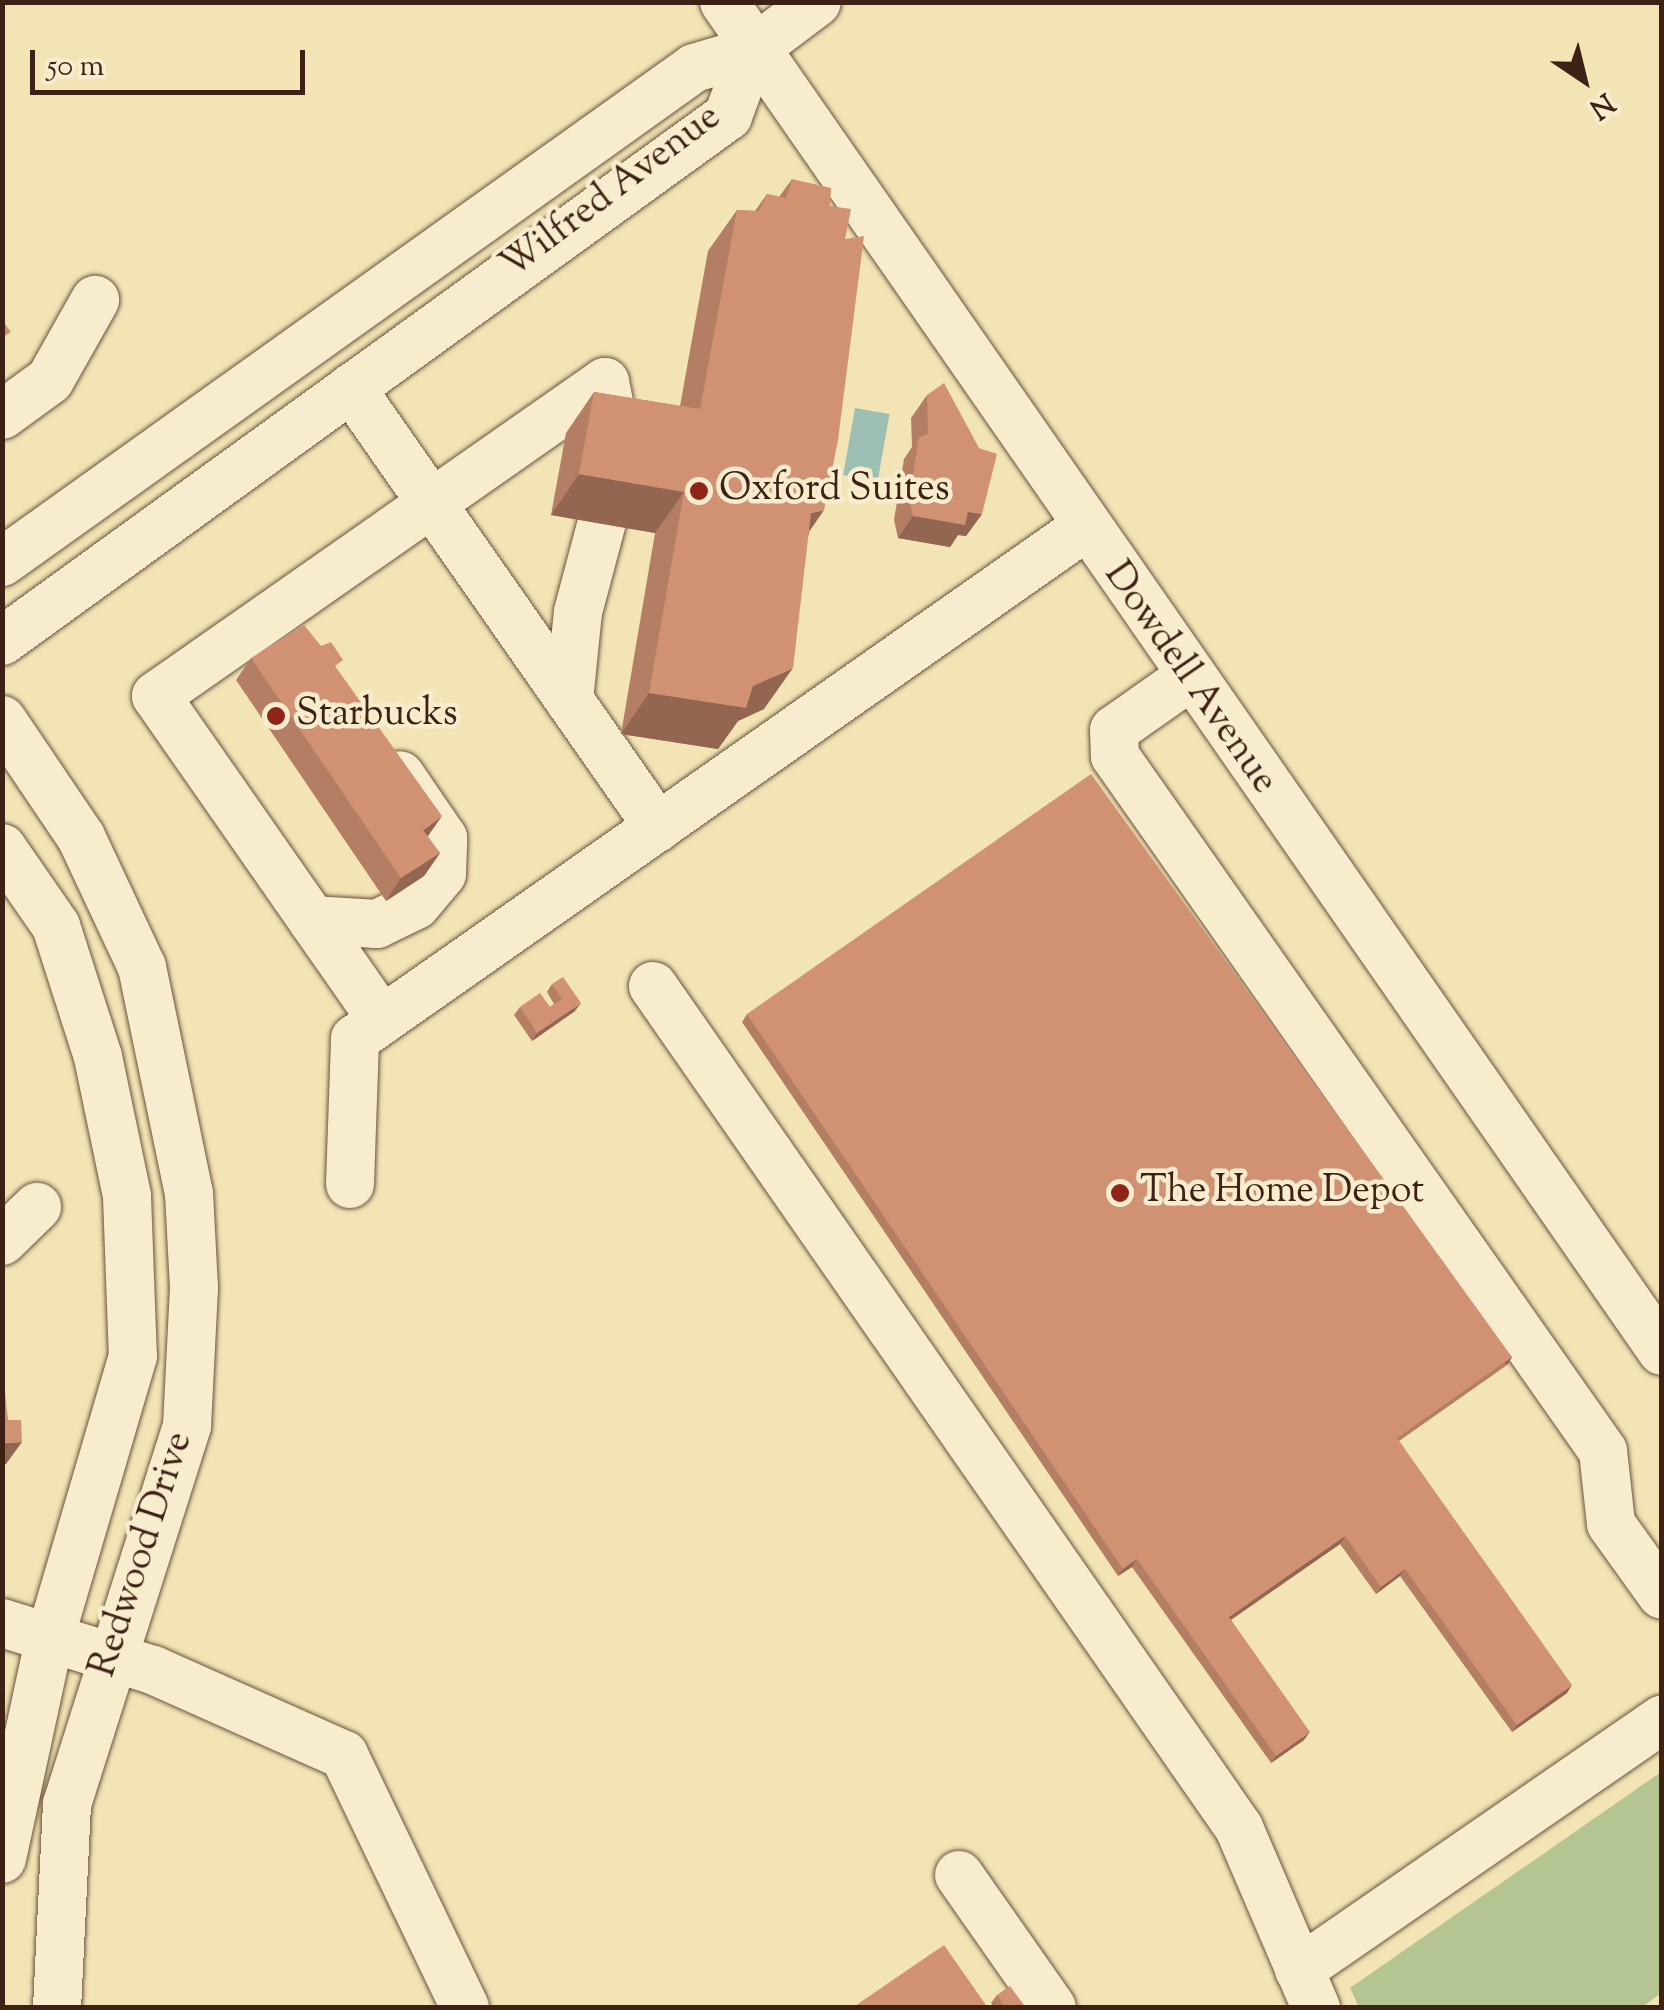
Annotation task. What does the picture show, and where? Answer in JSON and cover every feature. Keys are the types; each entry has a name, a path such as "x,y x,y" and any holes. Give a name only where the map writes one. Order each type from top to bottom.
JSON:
{"street":[{"name":"Dowdell Avenue","path":"724,2 752,52 1662,1351"},
{"path":"752,52 816,2"},
{"name":"Wilfred Avenue","path":"2,641 728,116 752,52"},
{"name":"Wilfred Avenue","path":"2,562 694,68 752,52"},
{"path":"2,415 50,380 94,300"},
{"path":"382,1020 156,696 605,382 616,442"},
{"path":"351,388 658,826"},
{"path":"569,700 578,612 602,522"},
{"path":"350,1184 355,1038 1084,528"},
{"path":"1188,678 1114,730 1114,756 1603,1451 1611,1524 1662,1595"},
{"name":"Redwood Drive","path":"2,720 81,837 142,967 162,1028 189,1193 187,1426 109,1658 67,1804 53,1943 57,2008"},
{"path":"325,938 377,924 416,905 442,874 443,838 377,740"},
{"name":"Redwood Drive","path":"2,848 56,926 98,1057 127,1196 132,1356 50,1640 2,1858"},
{"path":"653,986 1239,1828 1307,1988 1662,1720"},
{"path":"127,1196 189,1193"},
{"path":"2,1241 37,1207"},
{"path":"2,1623 109,1658 344,1755 465,2008"},
{"path":"959,1875 1052,2008"}],"green space":[{"path":"1661,1772 1661,1993 1641,2008 1359,2007 1350,1988"}],"water":[{"path":"855,408 889,414 878,481 843,475"}],"building":[{"path":"792,179 831,188 830,206 851,209 845,239 864,236 838,440 824,510 811,513 793,668 753,686 746,708 649,693 684,492 579,474 594,392 700,409 737,210 759,211 767,194 786,198"},
{"path":"2,320 11,332 2,338"},
{"path":"944,383 979,448 997,454 982,514 968,512 965,525 913,516 909,498 919,437 928,434 927,395"},
{"path":"304,625 321,646 331,642 343,660 335,666 442,816 423,830 440,853 401,878 251,658"},
{"name":"The Home Depot","path":"1091,774 1512,1357 1397,1438 1572,1685 1517,1725 1405,1569 1381,1587 1345,1536 1229,1617 1310,1732 1276,1756 1137,1559 1123,1569 747,1014"},
{"path":"563,977 581,1003 537,1033 520,1007 540,993 550,1007 562,999 552,984"},
{"path":"2,1362 8,1420 21,1420 22,1442 2,1443"},
{"path":"2,1459 5,1503 2,1503"},
{"path":"944,1945 988,2008 852,2008"},
{"path":"1010,1986 1026,2008 1005,2008 997,1995"}],"place":[{"name":"Oxford Suites","path":"699,491"},
{"name":"Starbucks","path":"276,716"},
{"name":"The Home Depot","path":"1120,1193"}]}
